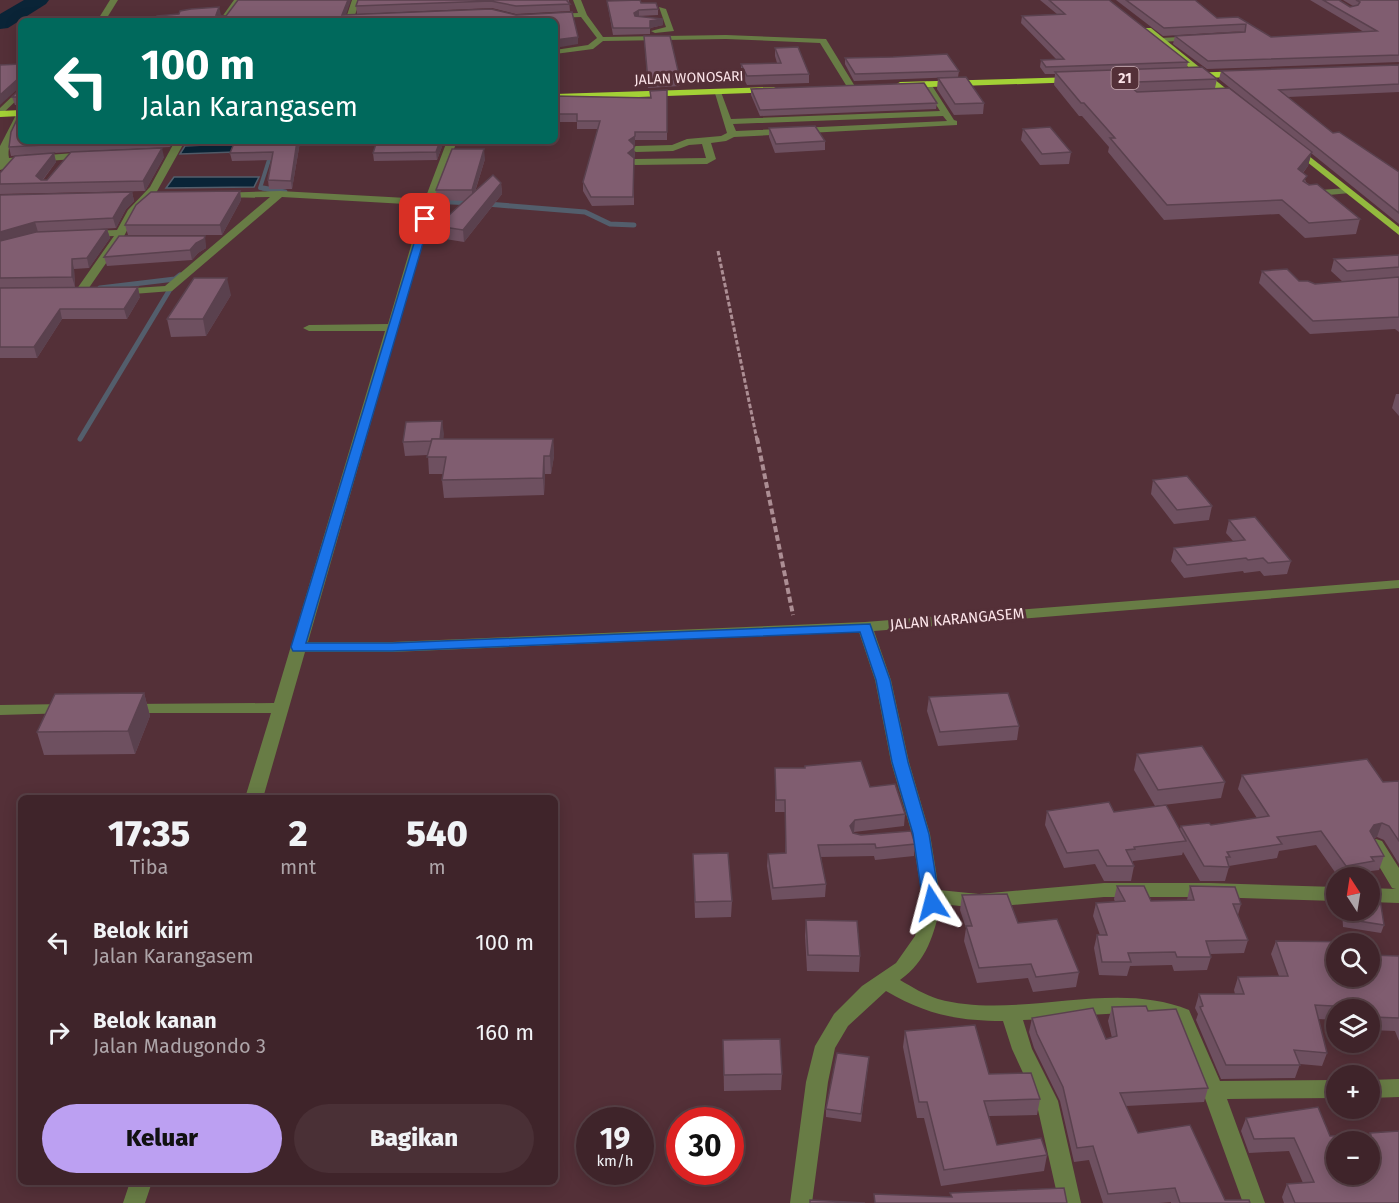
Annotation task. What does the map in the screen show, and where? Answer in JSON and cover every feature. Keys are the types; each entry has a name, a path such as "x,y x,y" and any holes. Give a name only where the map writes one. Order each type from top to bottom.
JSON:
{"highway":[{"path":"1171,77 1260,73"},
{"name":"21","path":"884,86 1089,79"},
{"name":"JALAN WONOSARI","path":"558,97 784,90"},
{"path":"0,113 18,113"}],"main road":[{"path":"1140,25 1247,110"},
{"path":"1284,138 1399,232"}],"street":[{"path":"103,18 114,0"},
{"path":"225,18 238,0"},
{"path":"350,18 356,0"},
{"path":"577,0 583,15 599,36 653,42 726,37 823,41 851,88"},
{"path":"558,52 590,47 599,36 669,31 671,29 662,20 662,9"},
{"path":"549,16 583,15"},
{"path":"1161,40 1208,37"},
{"path":"636,149 673,148 687,142 723,139 732,134 954,123 927,84"},
{"path":"717,92 732,134"},
{"path":"0,113 18,94"},
{"path":"1217,96 1229,96"},
{"path":"728,122 946,113"},
{"path":"18,119 3,149 3,164 93,155"},
{"path":"634,162 707,162 711,159 705,140"},
{"path":"80,292 121,238 136,206 149,196 178,144"},
{"path":"255,795 429,202 451,144"},
{"path":"163,153 174,152"},
{"path":"58,170 69,156"},
{"path":"1307,194 1347,191"},
{"path":"205,196 277,195 429,202"},
{"path":"111,292 153,292 168,289 277,195"},
{"path":"137,196 171,196"},
{"path":"73,235 121,238"},
{"path":"203,240 227,240"},
{"path":"309,328 392,327"},
{"name":"JALAN KARANGASEM","path":"298,647 392,647 796,631 1399,584"},
{"path":"801,1203 817,1082 825,1046 841,1020 869,992 903,968 924,938 932,903 921,834 900,762 883,680 865,627"},
{"path":"117,709 280,708"},
{"path":"0,710 82,709"},
{"path":"901,836 921,834"},
{"path":"1376,846 1399,884"},
{"path":"930,896 979,901 1104,890 1326,894"},
{"path":"1380,895 1399,896"},
{"path":"885,981 906,994 936,1006 973,1011 1130,1006 1166,1008 1182,1016 1213,1090 1254,1203"},
{"path":"1010,1011 1022,1049 1047,1101 1070,1203"},
{"path":"1380,1089 1399,1088"},
{"path":"1213,1090 1326,1089"},
{"path":"134,1203 140,1185"}],"path":[{"path":"718,251 796,631"}],"water":[{"path":"265,144 263,151 180,154 185,146"},
{"path":"174,177 259,177 254,187 166,188"}],"building":[{"path":"238,0 348,0 342,15 491,9 516,15 572,12 578,37 558,40 558,18 156,18 157,16 179,14 180,11 191,9 219,7 216,15 226,16"},
{"path":"358,0 567,0 570,4 516,6 491,1 356,6"},
{"path":"640,0 641,3 656,3 658,9 639,10 634,13 635,16 663,19 650,21 650,28 613,28 607,1"},
{"path":"1049,0 1109,0 1188,62 1046,67 1041,60 1064,59 1022,16 1065,14"},
{"path":"1126,0 1195,0 1217,18 1238,17 1271,37 1377,31 1323,0 1339,0 1350,7 1358,5 1360,2 1356,0 1399,0 1399,55 1208,61 1175,36 1245,32 1246,24 1164,28"},
{"path":"644,36 670,36 680,79 648,81"},
{"path":"798,47 809,74 747,76 741,64 781,63 775,48"},
{"path":"947,54 959,71 855,74 845,58 893,57"},
{"path":"18,64 18,79 0,95 0,65"},
{"path":"1399,65 1399,84 1279,90 1333,133 1339,132 1399,172 1399,213 1221,71"},
{"path":"1202,67 1217,79 1137,82 1131,87 1137,92 1229,88 1312,152 1298,169 1307,176 1303,181 1309,185 1317,184 1360,219 1309,223 1282,200 1167,205 1110,138 1115,138 1055,72"},
{"path":"966,77 984,103 955,104 938,78"},
{"path":"924,83 937,103 760,110 751,89"},
{"path":"667,90 667,132 635,132 635,136 629,140 634,145 628,153 634,158 633,197 591,197 583,182 600,121 577,121 577,114 558,114 558,96 651,98 650,91"},
{"path":"18,117 18,144 64,144 9,147 11,132"},
{"path":"815,126 825,141 776,144 769,128"},
{"path":"1050,127 1071,152 1042,154 1023,129"},
{"path":"234,144 297,144 291,181 268,180 273,152 230,153"},
{"path":"376,144 439,144 436,152 373,153"},
{"path":"162,148 143,181 0,184 0,173 15,156 54,153 36,176 41,180 47,180 71,152"},
{"path":"452,149 484,149 472,190 436,190"},
{"path":"493,175 501,183 463,230 437,226"},
{"path":"240,191 220,225 125,225 136,205 151,192"},
{"path":"132,192 124,199 113,218 35,222 0,232 0,195"},
{"path":"107,229 87,258 72,259 72,277 0,278 0,241 36,232"},
{"path":"119,236 205,236 190,250 104,257"},
{"path":"1399,255 1399,267 1347,271 1334,259"},
{"path":"1287,269 1299,281 1315,284 1399,277 1399,317 1313,321 1262,271"},
{"path":"194,278 227,278 203,319 167,319"},
{"path":"138,287 124,309 60,309 34,347 0,347 0,288"},
{"path":"442,421 440,439 403,442 406,422"},
{"path":"432,439 553,439 550,456 544,456 543,478 442,480 446,457 427,457"},
{"path":"1187,476 1212,506 1177,510 1153,480"},
{"path":"1255,517 1291,561 1268,563 1263,558 1248,560 1246,558 1187,565 1174,548 1245,540 1229,520"},
{"path":"144,693 128,731 37,732 55,694"},
{"path":"1008,693 1019,726 940,732 929,697"},
{"path":"1202,746 1225,782 1158,790 1137,754"},
{"path":"1367,759 1383,782 1399,781 1399,841 1389,826 1382,823 1374,825 1370,831 1384,856 1371,857 1374,861 1346,866 1321,831 1277,837 1282,844 1227,852 1230,857 1226,857 1229,867 1204,866 1181,826 1209,823 1211,825 1269,816 1242,775"},
{"path":"861,761 870,787 895,784 905,814 855,820 850,826 853,833 861,835 911,831 915,844 876,848 875,844 818,845 826,884 773,888 768,854 786,853 785,800 776,800 775,768 805,768 805,766"},
{"path":"1109,802 1114,812 1166,805 1186,841 1126,850 1134,866 1107,866 1098,850 1067,853 1047,811"},
{"path":"728,853 732,901 695,902 693,854"},
{"path":"1117,886 1144,886 1151,901 1194,900 1190,886 1235,887 1241,904 1233,904 1248,940 1206,941 1211,957 1177,957 1175,952 1128,953 1131,962 1102,962 1097,935 1107,935 1096,903 1125,901"},
{"path":"1007,894 1018,923 1057,919 1079,972 1036,977 1031,964 979,968 966,926 972,926 962,895"},
{"path":"1380,899 1384,925 1359,921 1380,921"},
{"path":"806,920 857,921 860,956 808,955"},
{"path":"1276,941 1326,942 1326,987 1380,987 1380,955 1399,956 1399,1018 1380,1017 1380,999 1326,999 1326,1006 1315,1005 1326,1053 1294,1050 1300,1065 1226,1065 1200,1007 1203,1006 1199,994 1244,994 1238,977 1288,976"},
{"path":"1146,1006 1148,1011 1176,1009 1208,1088 1120,1093 1138,1133 1190,1125 1225,1200 1249,1200 1250,1203 1180,1203 1175,1188 1108,1194 1093,1146 1077,1148 1063,1087 1037,1034 1032,1018 1093,1008 1106,1039 1117,1036 1112,1007"},
{"path":"975,1025 989,1074 1031,1073 1040,1099 984,1101 997,1145 1041,1138 1047,1155 944,1170 927,1102 919,1102 905,1031"},
{"path":"780,1039 782,1074 724,1075 723,1040"},
{"path":"837,1053 869,1057 861,1114 826,1109"},
{"path":"1318,1107 1328,1131 1326,1131 1326,1185 1380,1185 1380,1132 1399,1131 1399,1203 1295,1203 1287,1184 1314,1182 1294,1138 1254,1139 1246,1118"},
{"path":"1064,1188 1067,1203 875,1203 874,1194 952,1197 950,1193"},
{"path":"810,1200 865,1203 810,1203"}],"waterway":[{"path":"0,23 39,0"},
{"path":"272,190 260,188 274,144"},
{"path":"263,188 285,192"},
{"path":"430,201 473,203"},
{"path":"487,204 585,212 610,224 634,225"},
{"path":"100,288 175,279 180,275"},
{"path":"80,439 172,286"}],"route":[{"path":"425,219 298,647 392,647 865,627 883,680 900,762 921,834 932,903"}]}
